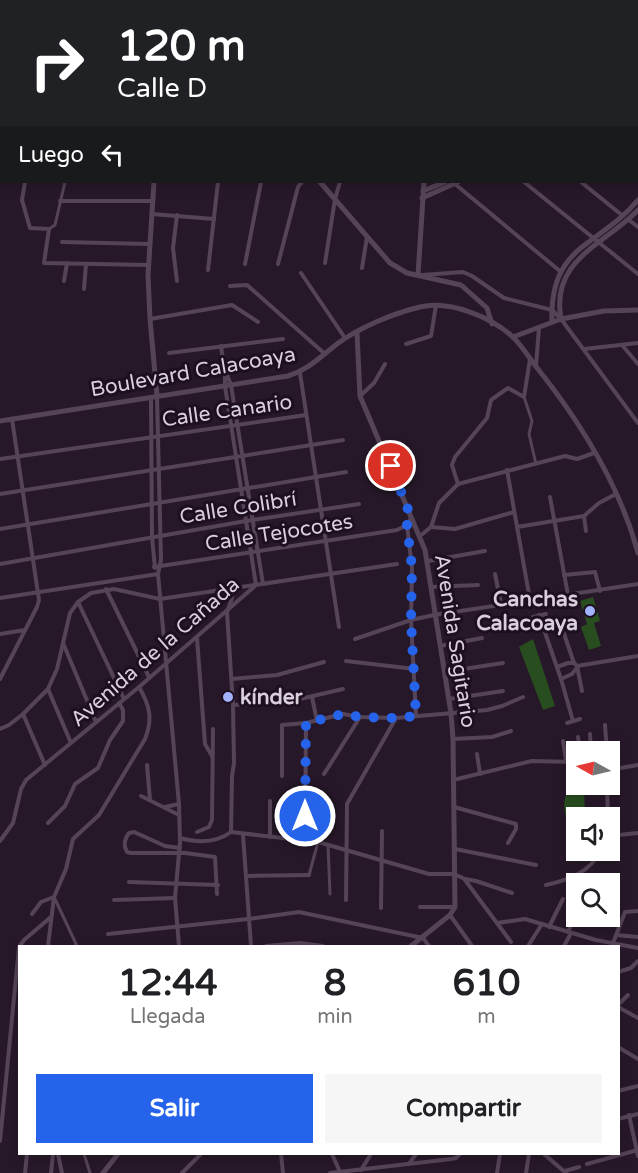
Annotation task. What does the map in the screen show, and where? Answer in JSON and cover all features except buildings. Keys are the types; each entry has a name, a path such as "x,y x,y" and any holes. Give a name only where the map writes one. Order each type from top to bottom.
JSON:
{"street":[{"path":"25,183 22,200 30,228 49,229 55,225 65,183"},
{"path":"154,183 148,265 155,387 152,437 152,537 154,567 158,574"},
{"path":"208,270 218,183"},
{"path":"245,264 261,183"},
{"path":"278,264 302,183"},
{"path":"321,183 396,268 461,285 487,308 492,324"},
{"path":"325,263 340,183"},
{"path":"418,275 424,183"},
{"path":"423,191 443,183"},
{"path":"422,198 457,183 561,272"},
{"path":"526,183 638,274"},
{"path":"582,183 623,216"},
{"path":"561,319 560,298 567,275 596,239 638,200"},
{"path":"60,201 152,201"},
{"path":"552,322 552,310 561,272 579,248 614,232 638,210"},
{"path":"151,214 214,219"},
{"path":"177,215 173,248 177,281"},
{"path":"629,220 638,227"},
{"path":"49,229 44,263 148,265"},
{"path":"362,268 367,237"},
{"path":"62,242 149,244"},
{"path":"64,281 67,263"},
{"path":"84,290 86,264"},
{"path":"418,275 463,272 504,298 552,310 638,423"},
{"path":"301,273 345,339"},
{"path":"230,285 247,285 326,354"},
{"path":"150,319 232,305 258,322"},
{"path":"406,345 431,336 436,305"},
{"name":"Boulevard Calacoaya","path":"0,421 300,373 345,339 400,313 436,305 468,312 513,337 564,403 594,453 631,527 638,553"},
{"path":"513,337 561,319 604,311 638,309"},
{"path":"536,366 539,328"},
{"name":"Avenida Sagitario","path":"357,333 360,396 420,536 428,561 434,615 451,713 455,907"},
{"path":"169,353 283,339"},
{"path":"583,349 638,343"},
{"path":"622,344 638,364"},
{"path":"221,346 228,386"},
{"path":"530,359 524,397 532,422 529,434 536,464"},
{"path":"360,396 374,383 385,364"},
{"path":"300,373 339,627"},
{"name":"Avenida de la Cañada","path":"228,386 238,425 263,584"},
{"name":"Avenida de la Cañada","path":"0,841 13,823 23,784 256,585 231,426 228,386"},
{"path":"458,484 453,461 487,418 491,400 508,388 524,397"},
{"path":"154,397 159,436 160,567 158,574 179,804 180,850 176,882 179,945"},
{"name":"Calle Canario","path":"0,459 306,415"},
{"path":"0,679 37,607 39,592 12,420"},
{"path":"0,494 311,447 343,440"},
{"path":"420,536 431,527 440,503 458,484 565,456 577,459 594,453"},
{"path":"391,466 413,457"},
{"path":"507,470 530,600"},
{"path":"0,529 346,472"},
{"path":"517,527 584,516 599,503 616,495"},
{"path":"550,498 568,595"},
{"name":"Calle Colibrí","path":"0,564 160,535 359,504"},
{"path":"431,527 455,529 514,512"},
{"path":"584,516 586,531"},
{"path":"411,517 407,525 412,568 411,620 416,716"},
{"name":"Calle Tejocotes","path":"154,567 397,530 407,525"},
{"path":"428,561 485,551"},
{"path":"0,729 23,714 48,689 57,669 67,621 78,602 91,593 106,589 124,590 160,599 397,564"},
{"path":"564,575 595,572 600,591"},
{"path":"0,598 158,574"},
{"path":"495,574 501,604"},
{"path":"355,639 411,620 434,615 638,584"},
{"path":"431,587 478,585"},
{"path":"106,589 149,678"},
{"path":"228,590 232,598 227,612 233,705 233,832"},
{"path":"78,602 124,699"},
{"path":"533,616 546,614"},
{"path":"539,615 573,721"},
{"path":"562,628 576,666 582,691"},
{"path":"0,634 25,630"},
{"path":"197,637 205,744 212,756"},
{"path":"439,646 482,638"},
{"path":"63,643 96,722"},
{"path":"557,667 562,664 576,666 638,656"},
{"path":"232,679 277,675 324,662"},
{"path":"346,662 415,669"},
{"path":"444,672 503,663"},
{"path":"561,679 572,674 576,666"},
{"path":"0,669 6,668"},
{"path":"48,945 54,897 68,862 73,839 99,815 145,739 150,710 139,687"},
{"path":"48,689 71,743"},
{"path":"233,705 279,703 343,689"},
{"path":"449,699 503,691"},
{"path":"312,697 317,721"},
{"path":"282,776 282,725 306,723 343,714 396,718 494,709 523,697"},
{"path":"48,823 65,806 75,784 98,768 110,740 123,721 123,710 119,703"},
{"path":"23,714 45,765"},
{"path":"324,774 360,717"},
{"path":"346,900 347,804 396,718"},
{"path":"567,723 580,719"},
{"path":"305,840 306,723"},
{"path":"605,725 606,741"},
{"path":"197,832 211,824 213,729"},
{"path":"453,739 492,737 511,731"},
{"path":"590,734 590,741"},
{"path":"579,737 579,741"},
{"path":"453,780 532,761 566,761 563,741"},
{"path":"477,754 480,774"},
{"path":"147,765 150,800"},
{"path":"620,767 638,765"},
{"path":"141,796 179,815"},
{"path":"270,801 270,837"},
{"path":"164,808 179,804"},
{"path":"454,807 516,824 516,829 508,843"},
{"path":"381,908 382,831"},
{"path":"180,850 131,853 127,852 125,844 129,832 134,832 165,846 215,857 217,894"},
{"path":"180,838 205,842 233,832 243,835 318,842 429,874 454,874 512,893"},
{"path":"620,835 638,833"},
{"path":"243,835 251,945"},
{"path":"246,876 309,874 318,842"},
{"path":"328,845 330,894"},
{"path":"454,849 536,865"},
{"path":"546,885 569,880 585,870 592,861"},
{"path":"465,879 511,942"},
{"path":"129,882 218,885"},
{"path":"32,914 41,902 54,897"},
{"path":"54,897 77,945"},
{"path":"114,900 176,898"},
{"path":"549,927 563,899"},
{"path":"420,907 455,907"},
{"path":"412,945 450,915 455,907"},
{"path":"613,943 626,912 638,911"},
{"path":"108,934 305,912 423,938 428,945"},
{"path":"450,915 471,945"},
{"path":"20,945 51,917"},
{"path":"497,923 525,919 596,940 638,948"},
{"path":"529,945 542,924"},
{"path":"564,945 571,927"},
{"path":"616,935 638,938"},
{"path":"594,945 596,940"},
{"path":"277,945 300,943 315,945"},
{"path":"0,1141 18,957"},
{"path":"620,971 631,968 638,961"},
{"path":"620,1004 628,995"},
{"path":"620,1007 638,1018"},
{"path":"620,1048 638,1059"},
{"path":"620,1090 638,1086"},
{"path":"620,1118 638,1114"},
{"path":"629,1115 638,1156"},
{"path":"620,1155 637,1150"},
{"path":"25,1173 27,1155"},
{"path":"51,1173 53,1155"},
{"path":"58,1155 62,1173"},
{"path":"84,1155 90,1173"},
{"path":"103,1173 117,1155"},
{"path":"182,1173 200,1155"},
{"path":"280,1155 283,1173"},
{"path":"332,1155 340,1172"},
{"path":"361,1170 370,1155"},
{"path":"409,1164 415,1155"},
{"path":"330,1173 451,1159 459,1155"},
{"path":"497,1173 500,1155"},
{"path":"526,1173 529,1155"},
{"path":"545,1155 566,1172 579,1167"},
{"path":"587,1164 619,1155"},
{"path":"556,1173 557,1165"}],"green space":[{"path":"593,597 600,621 594,623 601,646 589,650 581,627 587,624 580,601"},
{"path":"533,639 555,706 543,710 519,647"},
{"path":"566,795 584,795 585,807 566,807 566,814 565,798"}],"place":[{"name":"Canchas Calacoaya","path":"590,611"},
{"name":"kínder","path":"228,697"}],"route":[{"path":"305,816 306,723 343,714 396,718 416,716 411,620 412,568 407,525 411,517 391,466"}]}
